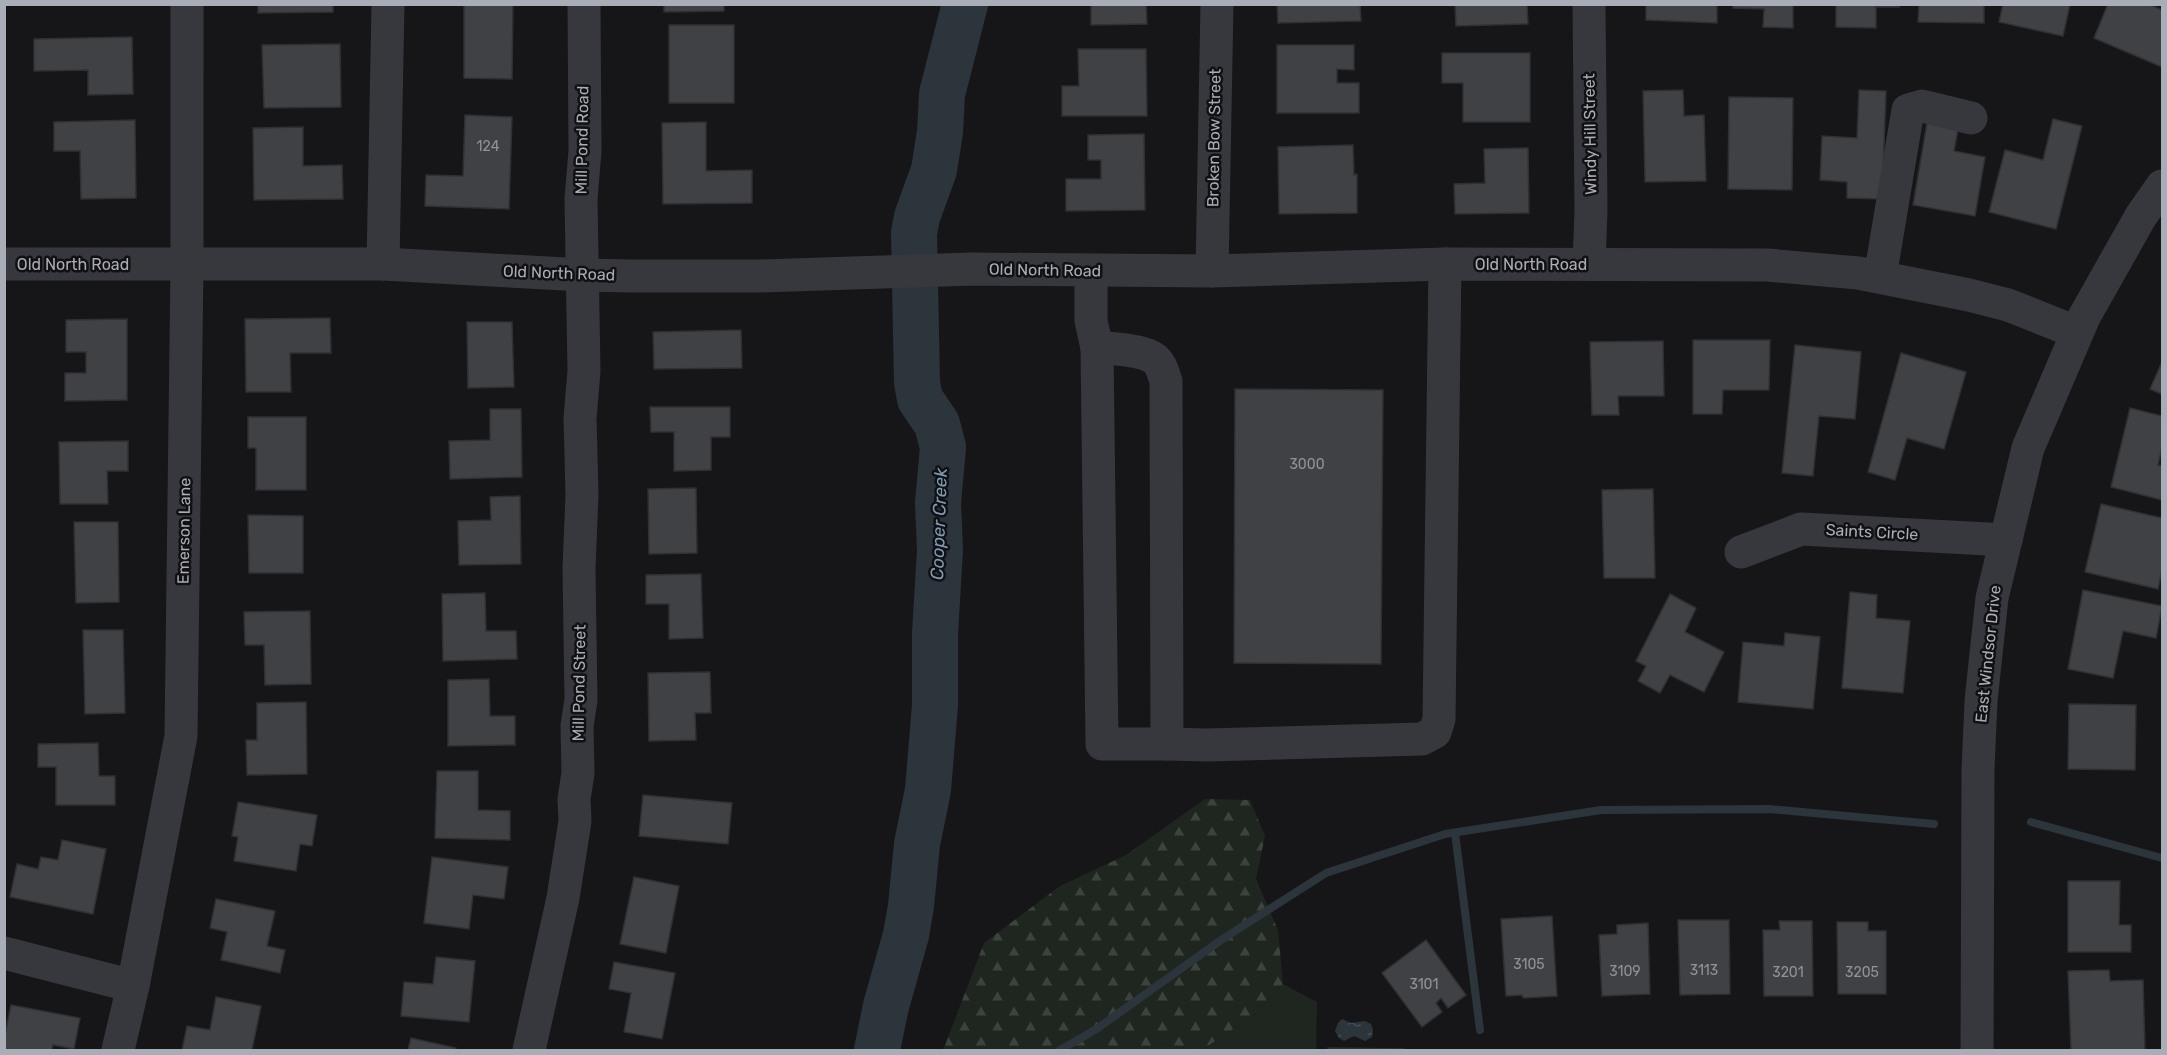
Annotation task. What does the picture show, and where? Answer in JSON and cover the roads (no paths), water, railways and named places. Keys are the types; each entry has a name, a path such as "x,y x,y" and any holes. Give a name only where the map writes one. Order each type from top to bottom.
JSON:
{"street":[{"name":"Emerson Lane","path":"118,1050 133,986 181,736 187,264 187,4"},
{"path":"382,264 388,4"},
{"name":"Mill Pond Road","path":"583,275 581,199 585,151 584,4"},
{"name":"Broken Bow Street","path":"1212,271 1216,4"},
{"name":"Windy Hill Street","path":"1588,264 1591,211 1589,4"},
{"path":"1880,277 1908,110 1922,106 1971,118"},
{"name":"East Windsor Drive","path":"1977,1050 1978,770 1981,701 1992,598 2028,448 2076,332 2141,216 2163,186"},
{"name":"Old North Road","path":"4,264 382,264 583,275 759,276 973,269 1212,271 1445,264 1767,265 1880,277 2008,305 2076,332"},
{"path":"1091,271 1091,321 1097,348 1102,744 1207,745 1422,739 1435,732 1439,718 1445,264"},
{"name":"Mill Pond Street","path":"529,1050 563,898 575,821 574,799 578,773 577,726 581,700 579,568 582,495 580,418 584,370 583,275"},
{"path":"1097,348 1118,348 1154,358 1161,366 1166,381 1167,744"},
{"name":"Saints Circle","path":"1741,552 1801,529 2006,540"},
{"path":"4,953 133,986"}],"water":[{"path":"1342,1019 1351,1023 1365,1021 1371,1024 1372,1037 1365,1041 1354,1036 1344,1041 1339,1038 1335,1031"}],"waterway":[{"name":"Cooper Creek","path":"877,1050 911,906 917,844 928,790 935,705 935,634 940,550 938,503 943,447 937,424 920,399 917,382 914,233 917,217 934,170 940,132 942,94 965,4"},
{"path":"1060,1050 1095,1030 1224,938 1326,873 1445,834 1601,810 1769,809 1934,824"},
{"path":"2031,822 2162,858"},
{"path":"1455,833 1480,1030"}]}
